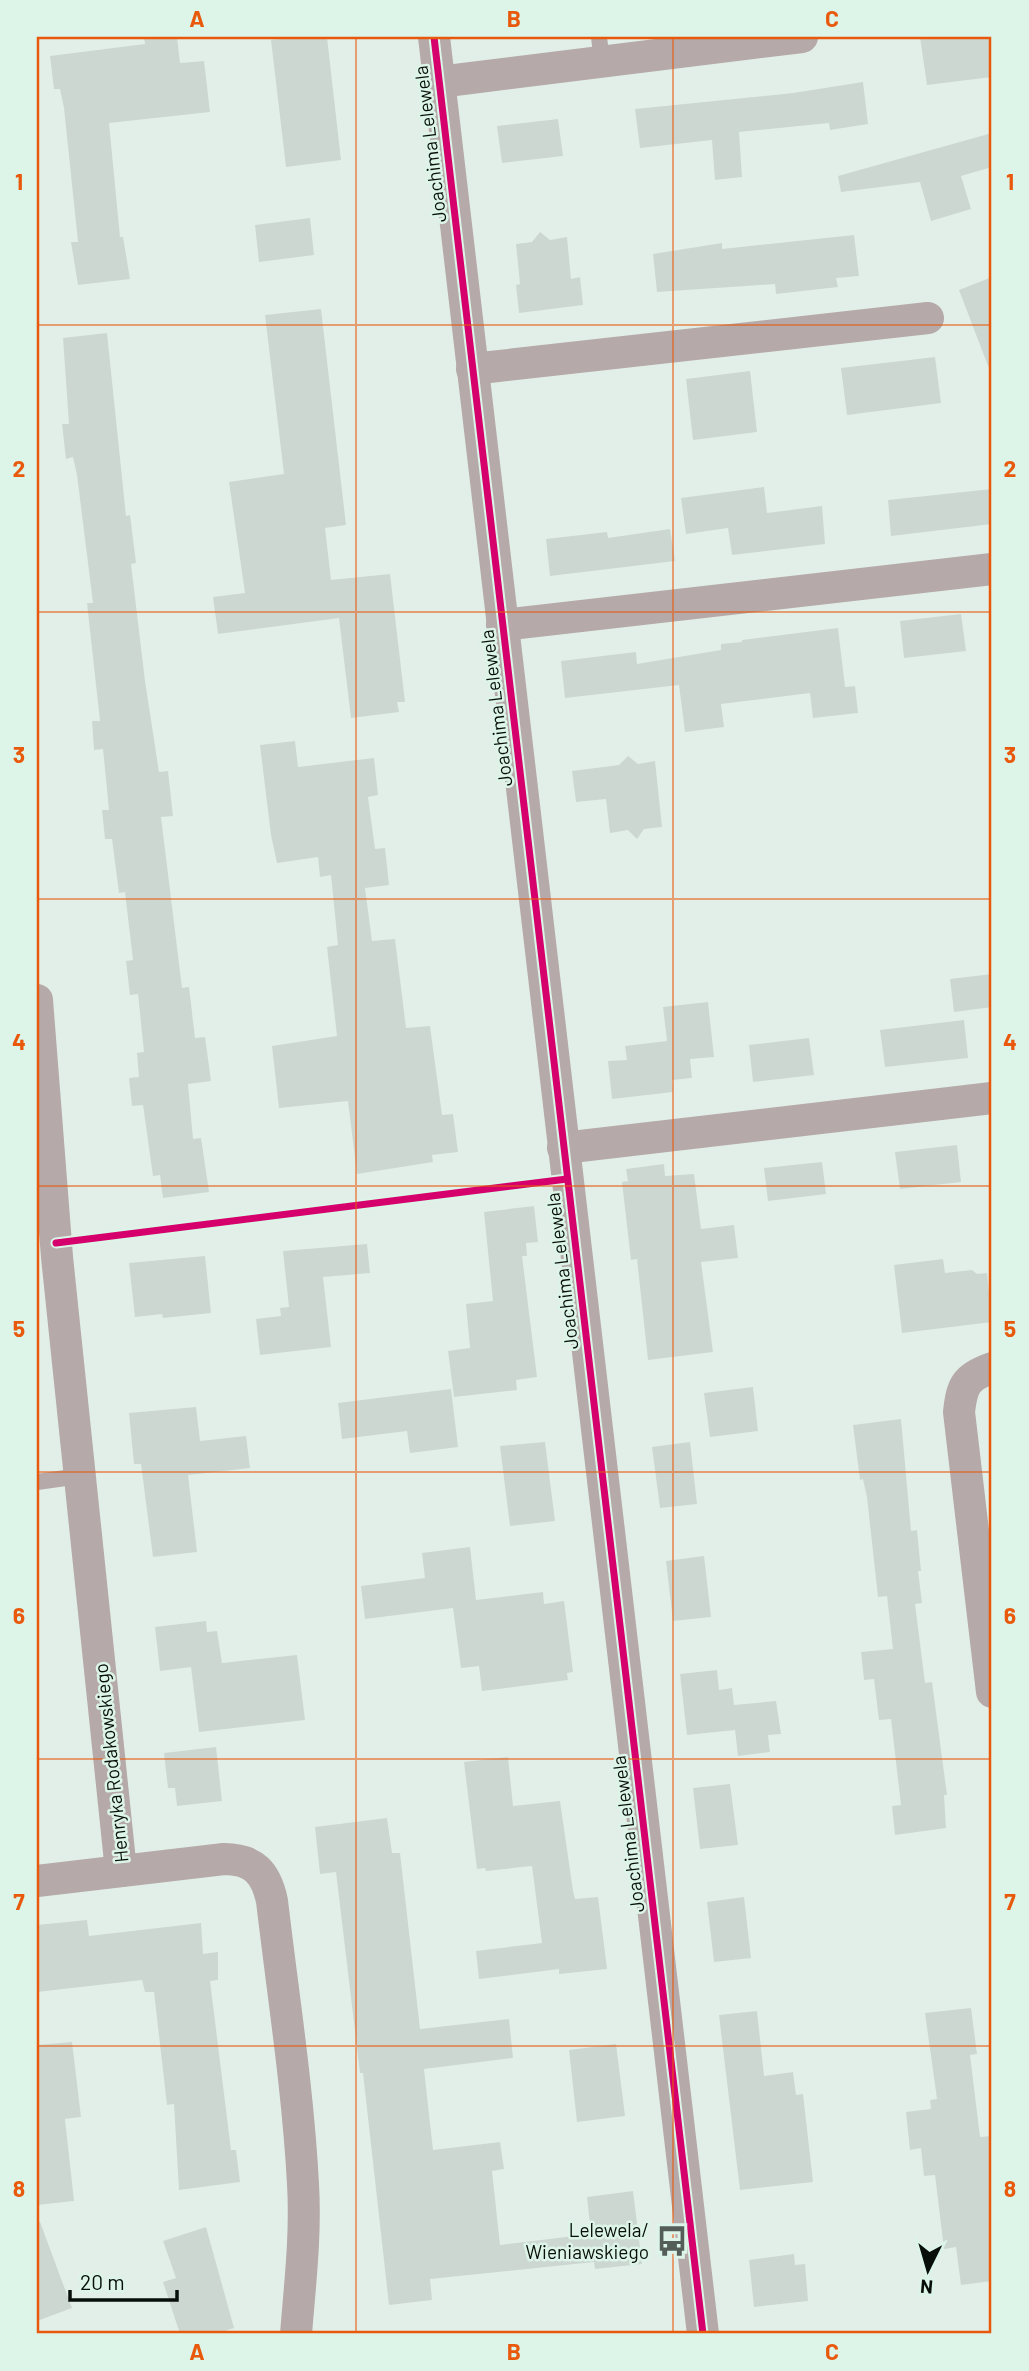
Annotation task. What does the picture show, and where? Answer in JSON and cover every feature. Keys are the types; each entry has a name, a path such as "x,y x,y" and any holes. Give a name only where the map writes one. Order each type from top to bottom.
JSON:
{"street":[{"name":"Joachima Lelewela","path":"434,37 703,2334"},
{"name":"Joachima Lelewela","path":"439,82 601,50 802,37"},
{"path":"472,369 928,318"},
{"name":"Joachima Lelewela","path":"502,625 992,569"},
{"name":"Henryka Rodakowskiego","path":"37,1000 50,1253 80,1476 121,1871 238,1859 257,1867 269,1887 296,2098 303,2185 304,2222 296,2334"},
{"path":"563,1148 992,1098"},
{"path":"992,1368 974,1374 965,1384 959,1412 992,1692"},
{"path":"37,1881 121,1871"}],"lane":[{"path":"37,1482 80,1476"}],"path":[{"path":"50,1253 567,1179"}],"building":[{"path":"144,37 177,37 180,63 204,61 210,112 109,123 120,237 123,237 130,279 78,285 71,242 78,242 64,108 60,89 54,89 50,56 145,44"},
{"path":"327,37 341,160 286,167 271,40"},
{"path":"920,37 992,37 992,77 927,85"},
{"path":"863,82 868,124 830,130 829,123 739,132 742,177 715,180 712,140 640,148 635,109 793,93"},
{"path":"558,119 563,156 502,163 497,126"},
{"path":"992,133 992,167 961,176 971,209 931,221 920,182 841,192 838,176"},
{"path":"310,218 314,255 259,262 255,225"},
{"path":"540,232 550,240 567,237 571,279 580,277 583,305 519,313 516,285 520,284 516,244 532,242"},
{"path":"854,235 859,276 836,278 838,287 776,294 775,284 657,292 653,254 722,243 722,249"},
{"path":"992,277 992,371 990,371 959,290"},
{"path":"321,309 346,525 325,528 331,580 390,574 405,702 397,702 399,712 351,718 339,618 218,634 213,597 245,593 229,482 284,474 265,315"},
{"path":"107,333 126,516 130,515 136,563 131,564 145,681 159,772 168,771 173,816 161,817 182,988 189,987 195,1038 205,1037 211,1081 188,1084 193,1139 201,1138 209,1192 163,1198 160,1175 153,1176 143,1105 132,1106 129,1078 139,1077 137,1053 144,1052 138,994 130,995 126,961 133,960 125,892 119,893 112,839 105,839 102,810 109,810 103,749 94,750 92,721 100,721 87,603 93,603 77,475 73,457 66,459 62,424 69,424 63,338"},
{"path":"935,357 941,403 847,415 841,368"},
{"path":"750,371 757,432 693,440 686,379"},
{"path":"764,487 767,513 822,506 825,544 732,555 728,528 686,534 681,498"},
{"path":"992,489 992,524 891,536 888,500"},
{"path":"670,529 675,561 550,576 546,539 607,532 608,538"},
{"path":"961,614 966,651 904,658 900,621"},
{"path":"838,628 845,687 855,686 858,713 813,718 810,693 721,704 724,727 685,732 679,685 565,698 561,661 636,652 637,664 721,650 721,644 742,640"},
{"path":"295,741 298,767 374,758 378,795 368,797 375,849 385,848 389,885 365,888 372,941 395,939 406,1028 430,1026 442,1115 453,1114 458,1152 432,1155 433,1162 357,1174 348,1101 279,1108 272,1046 337,1036 327,947 338,945 331,875 320,877 318,857 277,863 271,835 260,745"},
{"path":"628,756 638,764 655,761 662,827 644,829 637,839 628,830 610,833 606,799 576,802 572,771 619,765"},
{"path":"992,974 992,1007 954,1012 950,979"},
{"path":"708,1002 714,1057 690,1059 692,1078 672,1080 673,1092 612,1099 608,1061 627,1060 625,1046 667,1041 663,1007"},
{"path":"964,1020 968,1058 885,1067 880,1030"},
{"path":"809,1038 814,1075 753,1082 749,1045"},
{"path":"957,1145 961,1182 900,1189 895,1152"},
{"path":"822,1162 826,1194 768,1201 764,1168"},
{"path":"664,1164 665,1176 694,1174 701,1229 734,1225 738,1258 701,1262 713,1352 648,1360 637,1259 631,1260 622,1182 628,1181 626,1169"},
{"path":"534,1206 538,1242 526,1243 527,1256 522,1256 537,1377 516,1380 517,1390 454,1397 448,1351 470,1348 466,1304 493,1301 484,1212"},
{"path":"367,1244 370,1273 323,1277 331,1347 260,1355 256,1319 281,1316 280,1308 289,1307 283,1251"},
{"path":"205,1256 211,1313 163,1318 162,1314 135,1317 129,1263"},
{"path":"943,1259 945,1273 972,1270 977,1274 987,1273 992,1322 902,1333 894,1265"},
{"path":"753,1387 758,1431 710,1437 704,1393"},
{"path":"451,1389 458,1447 410,1453 407,1431 342,1439 338,1403"},
{"path":"196,1407 200,1441 246,1436 250,1468 188,1475 197,1552 153,1557 141,1464 134,1464 129,1413"},
{"path":"901,1419 911,1531 917,1530 921,1571 918,1571 922,1603 915,1604 925,1683 932,1682 947,1795 944,1795 946,1828 895,1835 892,1806 901,1805 891,1719 879,1720 874,1679 864,1680 861,1652 893,1649 887,1596 878,1597 867,1497 863,1479 860,1480 853,1425"},
{"path":"545,1442 555,1521 510,1526 500,1446"},
{"path":"690,1442 697,1504 660,1508 652,1447"},
{"path":"470,1547 476,1600 543,1592 544,1604 564,1601 573,1672 567,1673 568,1680 482,1691 479,1666 461,1668 453,1608 365,1619 361,1586 425,1578 422,1553"},
{"path":"704,1556 711,1617 673,1621 666,1561"},
{"path":"206,1621 207,1632 217,1631 222,1663 297,1655 305,1720 199,1732 191,1667 160,1671 155,1627"},
{"path":"717,1670 719,1690 732,1688 734,1705 776,1701 781,1734 768,1735 770,1752 738,1756 735,1730 687,1735 680,1674"},
{"path":"216,1747 222,1801 177,1806 175,1788 168,1788 164,1753"},
{"path":"508,1757 513,1806 560,1801 575,1899 598,1897 607,1969 559,1974 559,1969 479,1979 476,1951 542,1943 532,1866 486,1871 485,1868 477,1869 464,1762"},
{"path":"730,1784 738,1845 700,1849 693,1788"},
{"path":"387,1818 392,1853 400,1853 420,2029 509,2019 513,2058 424,2069 433,2150 500,2142 504,2169 492,2171 500,2245 591,2234 587,2197 633,2191 642,2264 595,2269 594,2262 430,2279 432,2300 389,2305 363,2073 360,2073 336,1872 320,1874 315,1827"},
{"path":"744,1897 751,1958 714,1962 707,1902"},
{"path":"87,1920 89,1936 201,1923 203,1954 218,1952 218,1980 210,1981 231,2150 236,2150 240,2182 179,2190 174,2104 167,2105 154,1992 145,1992 142,1980 37,1992 37,1925"},
{"path":"971,2008 977,2054 970,2055 980,2137 992,2136 992,2281 961,2285 956,2247 944,2249 935,2175 924,2176 921,2148 910,2150 906,2112 931,2109 930,2100 937,2099 925,2013"},
{"path":"757,2011 764,2076 793,2072 796,2095 803,2094 813,2182 740,2190 719,2015"},
{"path":"72,2042 81,2117 65,2119 74,2201 37,2205 37,2045"},
{"path":"616,2044 625,2116 577,2122 569,2050"},
{"path":"37,2222 40,2222 72,2308 37,2321"},
{"path":"206,2227 234,2328 215,2334 180,2334 163,2282 176,2278 163,2241"},
{"path":"794,2254 795,2265 805,2264 808,2301 754,2307 749,2260"}],"cycle path":[{"path":"434,37 703,2334"},
{"path":"56,1243 567,1179"}],"place":[{"name":"Lelewela/ Wieniawskiego","path":"672,2241"}]}
